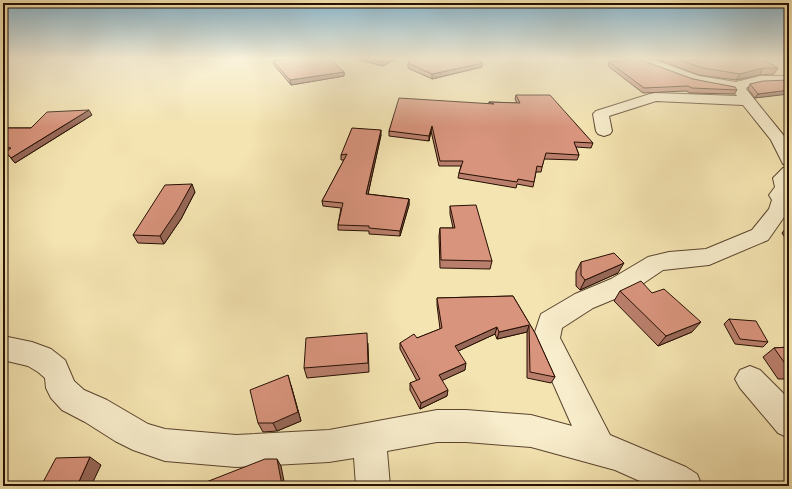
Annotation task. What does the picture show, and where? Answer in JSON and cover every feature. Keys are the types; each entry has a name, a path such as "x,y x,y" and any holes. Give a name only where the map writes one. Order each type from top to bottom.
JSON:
{"street":[{"path":"712,82 740,87 748,101 771,128 781,143 789,160"},
{"path":"740,87 742,84 749,82"},
{"path":"604,131 601,114 655,97 748,101"},
{"path":"600,450 546,338 550,322 584,301 620,286 656,263 669,260 709,257 760,234 779,210 782,200 779,195 785,188 782,178 789,172"},
{"path":"3,348 41,357 53,366 60,379 61,388 73,400 96,411 138,436 165,446 236,451 329,446 437,426 466,426 531,431 618,454 674,479 685,486"},
{"path":"750,379 789,422"},
{"path":"369,438 373,486"}],"building":[{"path":"636,82 708,82 735,87 737,90 692,88 688,86 644,88"},
{"path":"759,82 789,82 789,90 758,94 750,84"},
{"path":"516,95 550,95 593,143 574,142 579,155 546,153 542,167 537,166 534,182 518,179 517,182 459,173 463,161 440,161 432,126 429,136 389,131 399,98 494,104 489,102 520,103"},
{"path":"89,110 11,158 6,152 11,148 3,147 3,128 31,128 47,112"},
{"path":"352,128 381,130 366,194 409,199 400,231 369,228 369,226 338,225 343,203 322,201 347,154 341,155"},
{"path":"192,184 177,211 160,236 133,235 165,185"},
{"path":"476,205 492,261 441,260 440,228 455,228 450,206"},
{"path":"614,253 624,263 585,280 581,275 581,262"},
{"path":"641,281 652,293 664,289 701,322 666,336 620,291"},
{"path":"513,296 535,333 555,377 530,372 529,325 499,332 497,327 455,346 466,363 439,375 448,390 421,403 410,383 420,379 400,343 414,334 417,338 442,328 437,298"},
{"path":"729,319 756,321 768,342 740,339"},
{"path":"367,333 368,363 304,368 306,338"},
{"path":"789,347 789,369 774,348"},
{"path":"288,375 298,412 273,423 258,423 250,390"},
{"path":"90,457 77,486 41,486 56,458"},
{"path":"265,459 277,459 282,485 196,486"}]}
